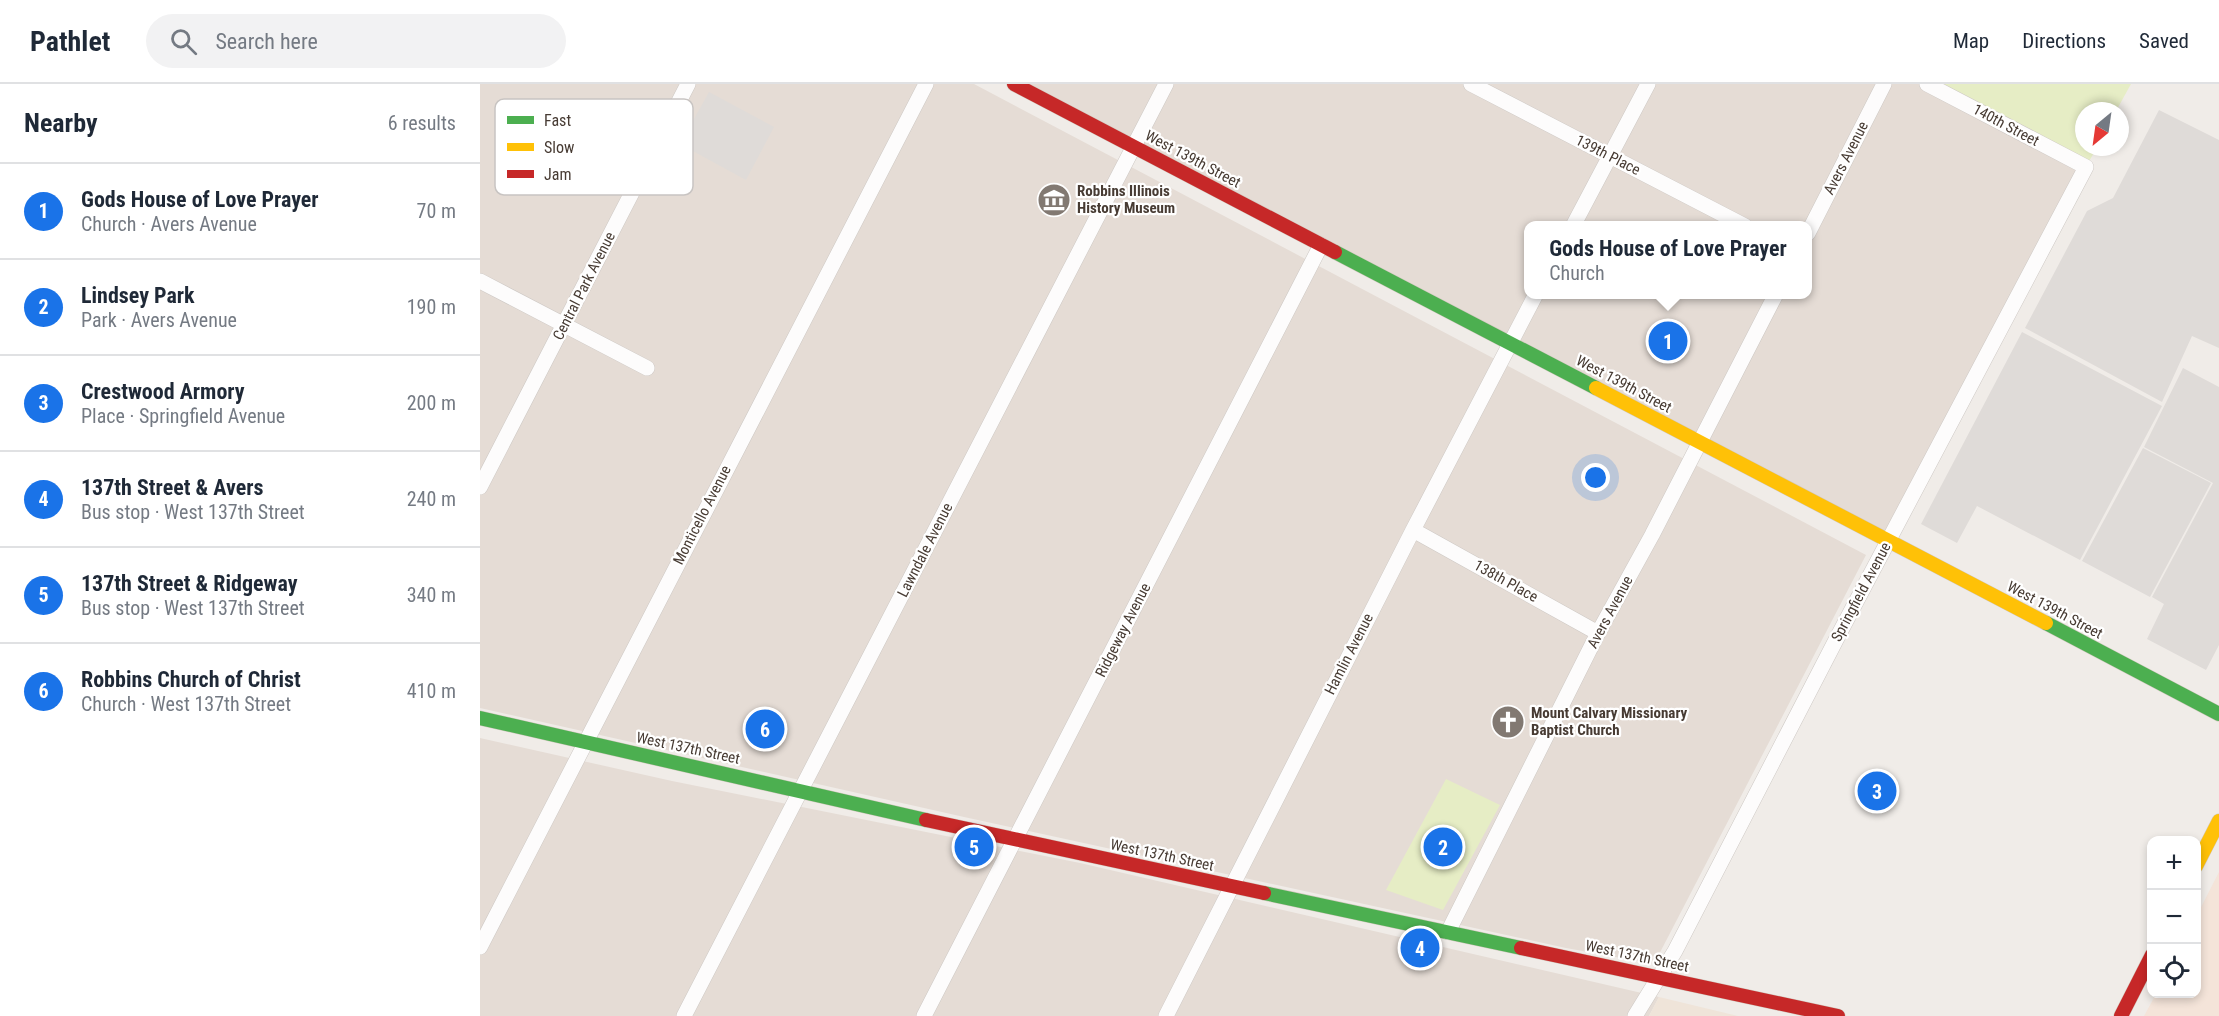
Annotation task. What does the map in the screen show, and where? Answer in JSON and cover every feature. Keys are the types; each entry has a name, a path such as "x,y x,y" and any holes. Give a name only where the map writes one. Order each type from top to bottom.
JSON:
{"main road":[{"name":"West 139th Street","path":"1014,84 2219,714"},
{"name":"West 137th Street","path":"480,718 1015,840 1838,1016"},
{"path":"2201,856 2219,821"},
{"path":"2121,1016 2147,963"}],"street":[{"name":"Central Park Avenue","path":"680,99 688,84"},
{"name":"Monticello Avenue","path":"480,947 926,84"},
{"name":"Lawndale Avenue","path":"684,1016 1166,84"},
{"name":"139th Place","path":"1471,84 1737,221"},
{"path":"1575,221 1648,84"},
{"name":"Avers Avenue","path":"1812,225 1884,84"},
{"name":"140th Street","path":"1927,84 2086,167"},
{"name":"Springfield Avenue","path":"1635,1016 1675,951 2086,167"},
{"name":"Central Park Avenue","path":"480,487 631,195"},
{"name":"Ridgeway Avenue","path":"924,1016 1321,245"},
{"path":"480,281 647,368"},
{"name":"Hamlin Avenue","path":"1166,1016 1230,886 1533,299"},
{"name":"Avers Avenue","path":"1448,932 1598,633 1773,299"},
{"name":"138th Place","path":"1413,530 1598,633"}],"shaded area":[{"path":"480,84 974,84 1866,555 1654,964 1566,948 964,817 480,708"},
{"path":"1012,84 1927,84 2086,167 1888,541"},
{"path":"709,92 774,127 746,180 693,151 693,121"},
{"path":"2159,110 2219,140 2219,348 2192,336 2162,402 2025,328 2087,211 2113,198"},
{"path":"2022,332 2162,406 2080,560 1977,506 1957,543 1921,524"},
{"path":"2183,368 2219,387 2219,645 2206,670 2147,639 2164,604 2152,597 2213,483 2144,447"},
{"path":"2143,448 2211,483 2150,597 2082,561"},
{"path":"480,738 672,781 1080,863 1659,997 1649,1016 480,1016"},
{"path":"2219,872 2219,1016 2144,1016 2154,998 2201,998 2201,907"},
{"path":"1659,997 1738,1016 1649,1016"}],"green space":[{"path":"1927,84 2131,84 2121,102 2075,102 2075,156 2092,156 2086,167"},
{"path":"1446,779 1500,805 1443,910 1386,890"}],"traffic: fast":[{"path":"1335,252 1596,388"},
{"path":"2046,623 2219,714"},
{"path":"480,718 926,820"},
{"path":"1264,893 1521,948"}],"traffic: slow":[{"path":"1596,388 2046,623"},
{"path":"2201,856 2219,821"}],"traffic: jam":[{"path":"1014,84 1335,252"},
{"path":"926,820 1264,893"},
{"path":"1521,948 1838,1016"},
{"path":"2121,1016 2147,965"}],"place":[{"name":"Robbins Illinois History Museum","path":"1054,200"},
{"name":"Gods House of Love Prayer","path":"1668,341"},
{"name":"Mount Calvary Missionary Baptist Church","path":"1508,722"},
{"name":"Robbins Church of Christ","path":"765,729"},
{"name":"Crestwood Armory","path":"1877,791"},
{"name":"137th Street & Ridgeway","path":"974,847"},
{"name":"Lindsey Park","path":"1443,847"},
{"name":"137th Street & Avers","path":"1420,948"}]}
